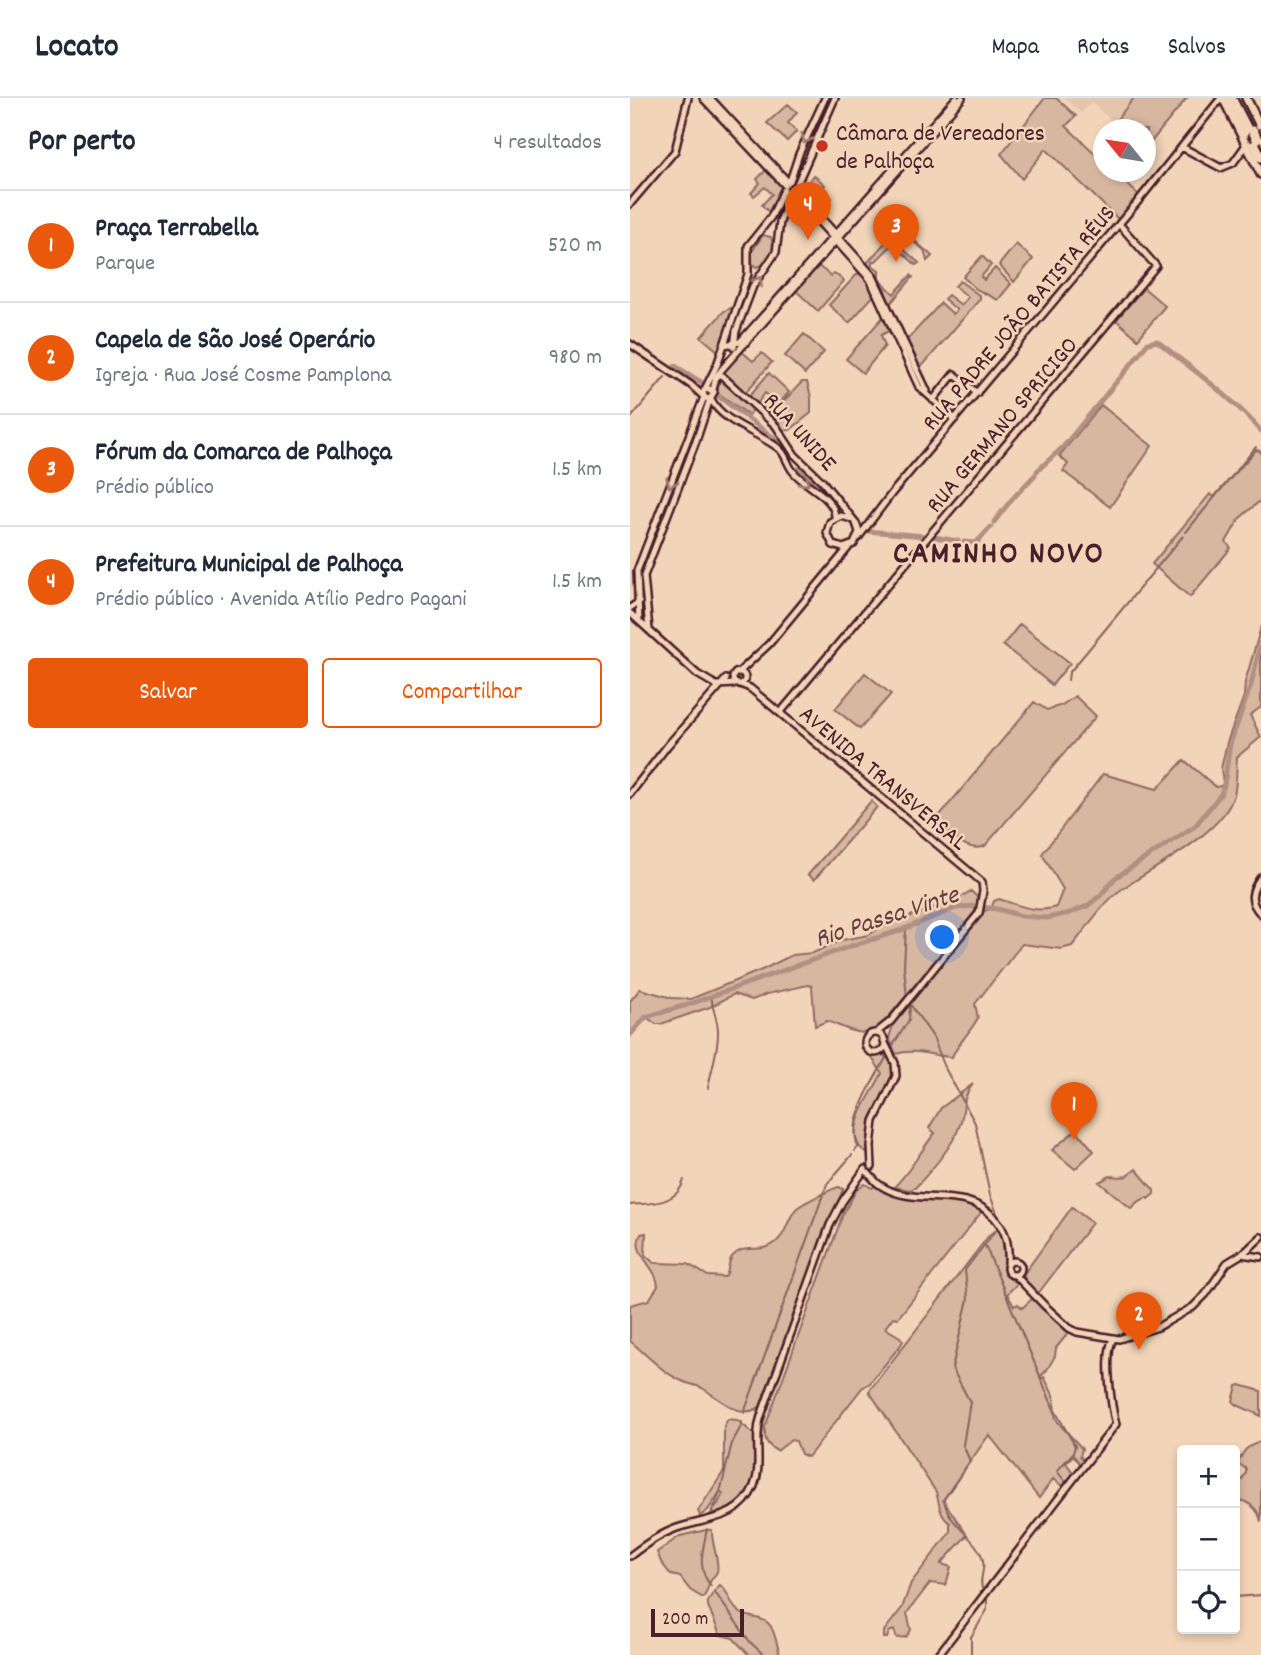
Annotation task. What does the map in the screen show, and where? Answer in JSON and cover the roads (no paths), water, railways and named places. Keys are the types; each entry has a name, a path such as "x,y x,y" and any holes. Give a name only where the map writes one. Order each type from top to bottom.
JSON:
{"highway":[{"path":"1231,98 1255,135"},
{"path":"1237,98 1255,135 1261,157"}],"main road":[{"path":"630,204 675,151 688,98"},
{"path":"703,98 787,184 797,184"},
{"path":"710,98 794,194 862,265 884,302 919,387 955,419"},
{"path":"649,630 643,582 696,441 709,389 748,274 748,246 771,217 825,98"},
{"path":"736,353 733,344 753,286 775,256 780,222 835,98"},
{"path":"709,389 719,373 956,98"},
{"path":"724,345 740,342 962,98"},
{"path":"1222,98 1255,135"},
{"name":"RUA PADRE JOÃO BATISTA RÉUS","path":"858,538 1222,98"},
{"path":"1246,98 1261,174"},
{"path":"1182,147 1221,168 1233,163 1255,135"},
{"name":"RUA GERMANO SPRICIGO","path":"780,713 1156,266 1119,224"},
{"path":"630,344 691,384 759,440"},
{"name":"RUA UNIDE","path":"719,373 776,426 795,455 822,481 852,519"},
{"path":"934,399 954,374 977,393"},
{"path":"639,621 637,574 689,437 707,398 714,395 709,389 691,384"},
{"path":"742,426 781,450 792,470 833,507 835,518"},
{"path":"689,437 691,441 696,441"},
{"path":"781,450 789,444"},
{"path":"786,458 795,455"},
{"path":"678,464 686,468"},
{"path":"662,508 669,512"},
{"path":"713,684 736,674 769,644 845,550 858,538 858,527 852,519 844,516 835,518 828,525 827,536 833,545 845,550"},
{"path":"858,527 867,526"},
{"path":"647,546 643,563 648,565"},
{"path":"639,602 630,611 639,621 695,673 713,684 738,684 751,662"},
{"path":"736,674 744,677"},
{"path":"736,674 733,680 738,684"},
{"name":"AVENIDA TRANSVERSAL","path":"744,677 750,688"},
{"path":"630,794 714,681 726,679"},
{"name":"AVENIDA TRANSVERSAL","path":"738,684 750,688 979,879 983,888 979,913 891,1021"},
{"path":"1261,877 1251,898 1261,914"},
{"path":"891,1021 876,1033 870,1034 865,1042 869,1051 878,1051 892,1057"},
{"path":"878,1051 883,1047 891,1021"},
{"path":"630,1556 666,1532 726,1515 741,1505 750,1493 757,1473 757,1438 761,1416 834,1216 868,1169 875,1118 896,1076 892,1057 884,1040 876,1033"},
{"path":"868,1169 881,1186 899,1192 964,1200 985,1209 1004,1231 1012,1263 1008,1272 1018,1273"},
{"path":"1012,1263 1020,1263 1018,1273 1022,1281 1034,1296 1069,1328 1113,1339 1158,1327 1193,1307 1206,1294 1223,1266 1261,1237"},
{"path":"1241,1254 1261,1257"},
{"path":"938,1655 1116,1424 1110,1404 1108,1354 1113,1339"}],"waterway":[{"path":"1121,377 1148,343 1157,341 1225,395 1261,431"},
{"path":"675,366 701,382"},
{"path":"630,419 665,377"},
{"path":"1037,471 1063,447 1118,380"},
{"path":"718,396 781,443"},
{"path":"1186,532 1256,447"},
{"path":"799,469 843,509"},
{"path":"1015,496 1035,475"},
{"path":"994,522 1012,499"},
{"path":"964,542 976,543 991,527"},
{"path":"867,531 925,536"},
{"path":"1068,680 1069,673 1183,536"},
{"path":"934,537 958,541"},
{"name":"Rio Passa Vinte","path":"630,1035 646,1017 899,931 956,908 973,906 1047,918 1087,906 1100,896 1115,878 1195,826 1221,794 1230,744 1251,685 1261,642"},
{"path":"906,928 904,967 907,997"},
{"path":"708,1088 718,1033 712,995"},
{"path":"910,1004 933,1037 946,1070 975,1123 990,1195 998,1216"},
{"path":"893,1045 909,1020 910,1006"},
{"path":"855,1151 859,1146 856,1137 858,1114 868,1089 886,1058"},
{"path":"744,1413 827,1184 852,1155"},
{"path":"630,1205 654,1203 669,1198 676,1194 684,1180"},
{"path":"983,1591 981,1554 950,1515 944,1499 970,1461 963,1445 970,1402 952,1368 968,1299 965,1270 996,1230"},
{"path":"985,1245 1053,1407 1075,1446 1073,1453 1057,1471 1067,1484"},
{"path":"710,1516 721,1490 732,1444 742,1422"},
{"path":"707,1529 702,1566 711,1586"},
{"path":"714,1591 750,1642 764,1655"},
{"path":"1240,1597 1261,1595"},
{"path":"971,1655 971,1637 987,1610 987,1598"}],"place":[{"name":"Câmara de Vereadores de Palhoça","path":"822,146"},
{"name":"Prefeitura Municipal de Palhoça","path":"808,240"},
{"name":"Fórum da Comarca de Palhoça","path":"896,262"},
{"name":"Praça Terrabella","path":"1074,1140"},
{"name":"Capela de São José Operário","path":"1139,1350"}],"district":[{"name":"CAMINHO NOVO","path":"999,551"}]}
